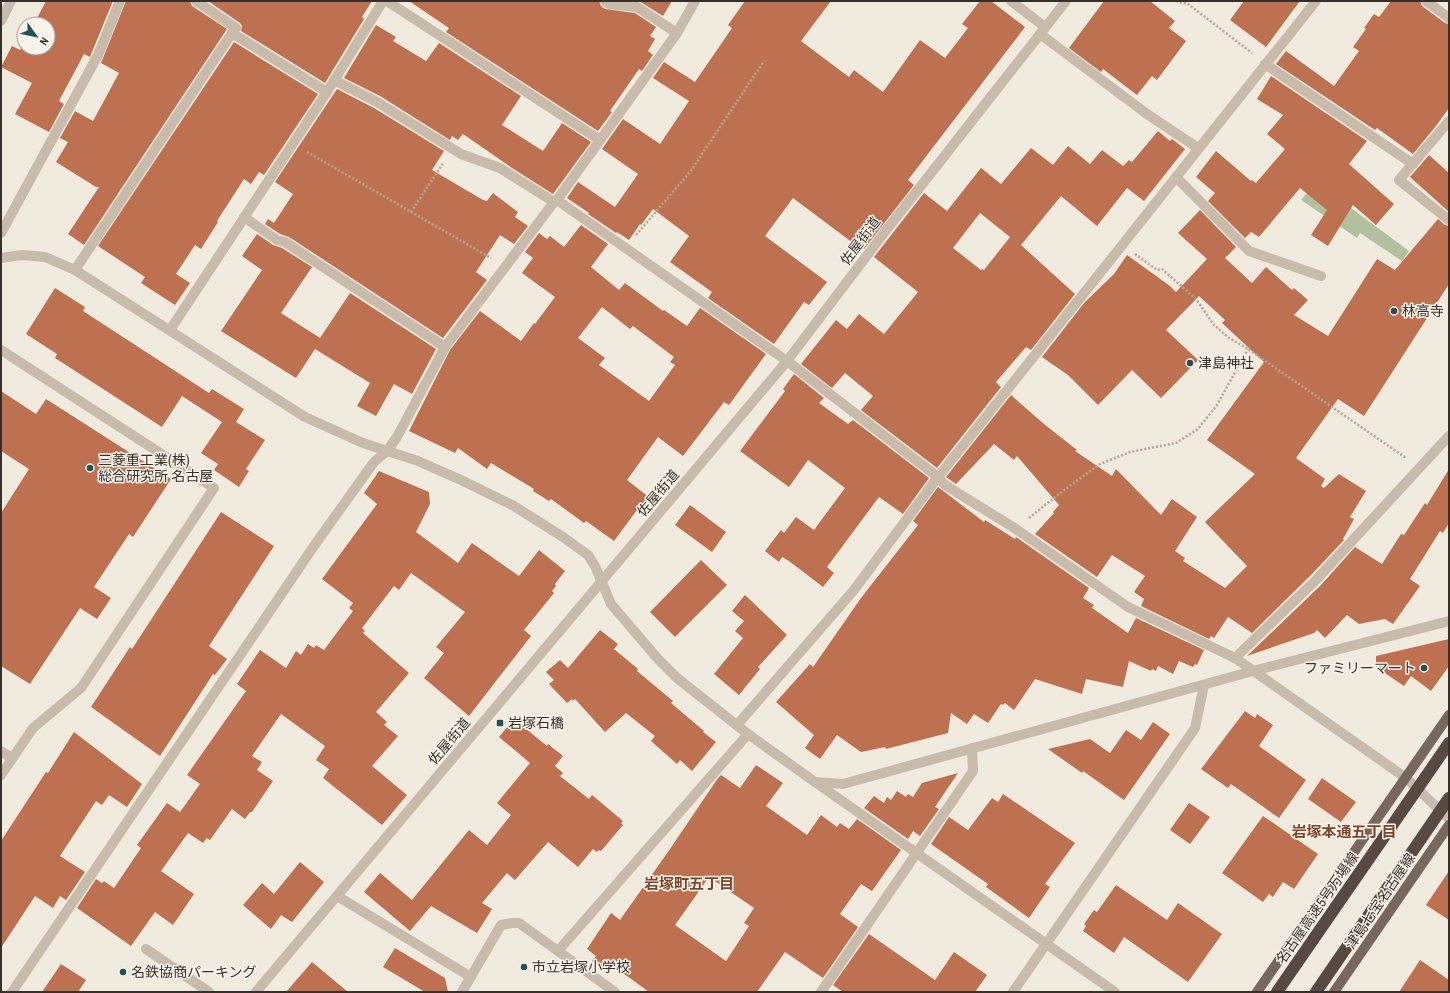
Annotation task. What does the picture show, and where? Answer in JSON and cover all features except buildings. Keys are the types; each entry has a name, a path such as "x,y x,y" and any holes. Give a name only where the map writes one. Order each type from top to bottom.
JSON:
{"highway":[{"name":"名古屋高速5号万場線","path":"1277,992 1449,743"},
{"path":"1316,992 1449,798"}],"main road":[{"path":"1257,992 1449,715"},
{"name":"津島七宝名古屋線","path":"1334,992 1449,825"}],"street":[{"path":"1,22 11,1"},
{"path":"1,233 98,55 120,1"},
{"path":"75,270 236,28 196,1"},
{"path":"170,330 327,92 383,1"},
{"path":"387,1 600,140"},
{"path":"605,1 609,4 637,7 677,32"},
{"path":"12,992 316,543 374,462 387,451 445,347 556,201 677,32 695,1"},
{"path":"1011,1 1042,31 1147,114 1198,148"},
{"name":"佐屋街道","path":"256,992 787,361 884,233 1066,1"},
{"path":"737,725 854,590 938,477 1316,1"},
{"path":"1426,1 1449,18"},
{"path":"232,33 327,92"},
{"path":"1265,64 1413,164"},
{"path":"334,80 377,102 461,154 500,168 556,201 626,248 787,361 938,477 945,485 1016,529 1128,607 1235,658 1406,778 1449,819"},
{"path":"1449,121 1399,180 1449,220"},
{"path":"1176,177 1249,251 1321,276"},
{"path":"244,217 277,240 285,242 445,347"},
{"path":"1,258 22,255 45,257 75,270 305,417 363,443 418,461 514,506 563,537 588,554 595,566 611,604 658,660 677,678 748,734 916,854 1115,992"},
{"path":"1,350 214,488 81,688 33,728 1,774"},
{"path":"1235,658 1316,580 1449,436"},
{"path":"815,782 843,784 1253,671 1449,621"},
{"path":"1013,992 1195,728 1204,685"},
{"path":"558,951 748,734"},
{"path":"821,992 973,770 972,748"},
{"path":"1,750 12,758"},
{"path":"336,896 471,977"},
{"path":"462,992 501,925 519,923 615,992"},
{"path":"146,948 209,992"}],"path":[{"path":"1176,1 1188,4 1265,64"},
{"path":"626,248 690,172 764,60"},
{"path":"293,144 506,266"},
{"path":"412,212 453,149"},
{"path":"1122,245 1156,270 1162,269 1196,299 1214,324 1229,338 1248,349 1420,467"},
{"path":"1016,529 1060,493 1100,464 1130,452 1176,443 1198,429 1217,405 1248,349"}],"green space":[{"path":"1316,182 1409,251 1402,261 1360,233 1357,238 1301,200"}],"place":[{"name":"林高寺","path":"1394,311"},
{"name":"津島神社","path":"1190,363"},
{"name":"三菱重工業(株) 総合研究所 名古屋","path":"90,468"},
{"name":"ファミリーマート","path":"1424,668"},
{"name":"岩塚石橋","path":"500,723"},
{"name":"市立岩塚小学校","path":"524,967"},
{"name":"名鉄協商パーキング","path":"123,972"}],"district":[{"name":"岩塚本通五丁目","path":"1344,831"},
{"name":"岩塚町五丁目","path":"689,883"}]}
